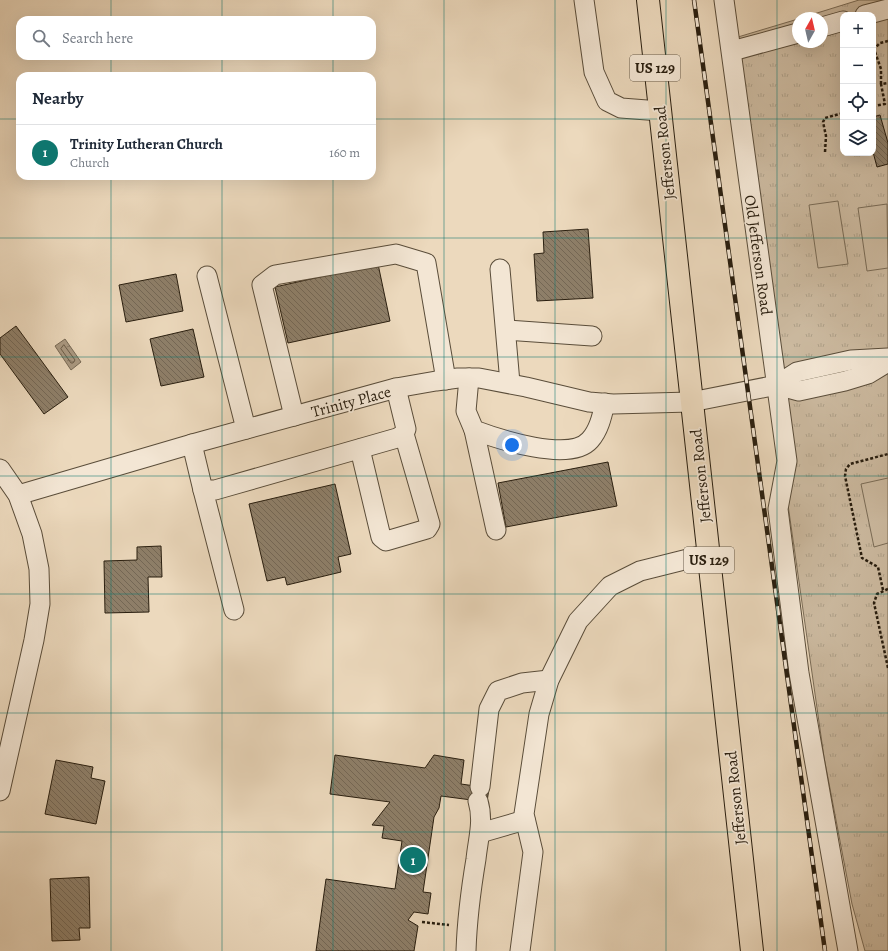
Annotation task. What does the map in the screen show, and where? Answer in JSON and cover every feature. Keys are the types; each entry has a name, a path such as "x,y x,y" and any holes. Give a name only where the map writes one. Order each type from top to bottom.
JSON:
{"highway":[{"name":"Jefferson Road","path":"648,0 752,951"}],"street":[{"path":"584,0 594,72 607,101 621,108 660,111"},
{"name":"Old Jefferson Road","path":"724,0 787,460 778,509 799,673 848,951"},
{"path":"876,12 888,9"},
{"path":"828,25 840,22"},
{"path":"732,51 792,35"},
{"path":"294,416 262,285 275,275 396,254 426,263 446,380"},
{"path":"500,269 510,384"},
{"path":"207,276 246,429"},
{"path":"506,330 592,336"},
{"path":"777,385 797,372 851,360 888,358"},
{"path":"777,385 799,391 806,390 868,374 888,362"},
{"path":"469,378 466,411 474,430 496,530"},
{"name":"Trinity Place","path":"18,496 192,444 396,388 446,380 469,378 510,384 565,398 605,403 692,402 777,385"},
{"path":"360,449 381,537 386,541 427,530 430,524 404,434 406,429 396,388"},
{"path":"474,430 491,436 539,447 560,450 576,448 590,441 600,425 605,403"},
{"path":"203,490 216,490 397,438 404,434"},
{"path":"192,444 234,610"},
{"path":"0,469 18,496 34,541 39,569 40,604 34,640 0,791"},
{"path":"520,951 533,852 524,814 539,714 549,680 578,621 610,586 640,571 708,554"},
{"path":"466,951 467,928 480,833 481,812 479,794 489,709 498,691 522,683 549,680"},
{"path":"480,833 525,820"}],"path":[{"path":"876,106 885,104 881,84 881,70 874,49 880,43 888,41"},
{"path":"881,84 888,83"},
{"path":"825,152 826,136 823,122 825,118 840,114"},
{"path":"883,590 878,567 862,558 845,476 846,469 850,464 888,454"},
{"path":"888,589 877,594 874,603 888,668"},
{"path":"422,922 452,926"}],"green space":[{"path":"859,0 888,0 888,951 865,951 852,904 824,757 729,91 728,40 792,21 792,48 828,48 828,12 820,12"},
{"path":"838,201 848,264 818,268 809,205"},
{"path":"887,204 888,268 867,271 858,208"},
{"path":"888,478 888,543 874,547 861,484"}],"water":[{"path":"65,339 81,362 71,370 55,346"}],"building":[{"path":"880,115 888,143 888,164 877,167 874,156 876,156 876,116"},
{"path":"588,229 593,298 537,301 534,254 544,253 543,232"},
{"path":"378,264 390,321 288,343 275,287"},
{"path":"176,274 183,311 126,322 119,285"},
{"path":"16,326 68,397 44,414 0,354 0,338"},
{"path":"193,329 204,377 161,386 150,339"},
{"path":"608,462 617,506 506,527 498,483"},
{"path":"335,484 351,554 338,557 341,572 287,585 285,577 267,581 249,504"},
{"path":"161,546 162,577 148,577 149,612 105,613 104,561 137,560 137,547"},
{"path":"335,755 425,768 434,755 464,760 461,784 489,788 487,802 441,796 439,808 434,817 423,892 431,893 428,914 414,912 408,920 418,926 414,951 316,951 326,879 395,889 402,841 382,838 384,826 372,825 390,802 330,794"},
{"path":"56,760 93,767 91,778 105,781 96,824 45,814"},
{"path":"89,877 90,928 79,928 80,940 52,941 50,879"}],"railway":[{"path":"694,0 825,951"}],"place":[{"name":"Trinity Lutheran Church","path":"413,860"}]}
